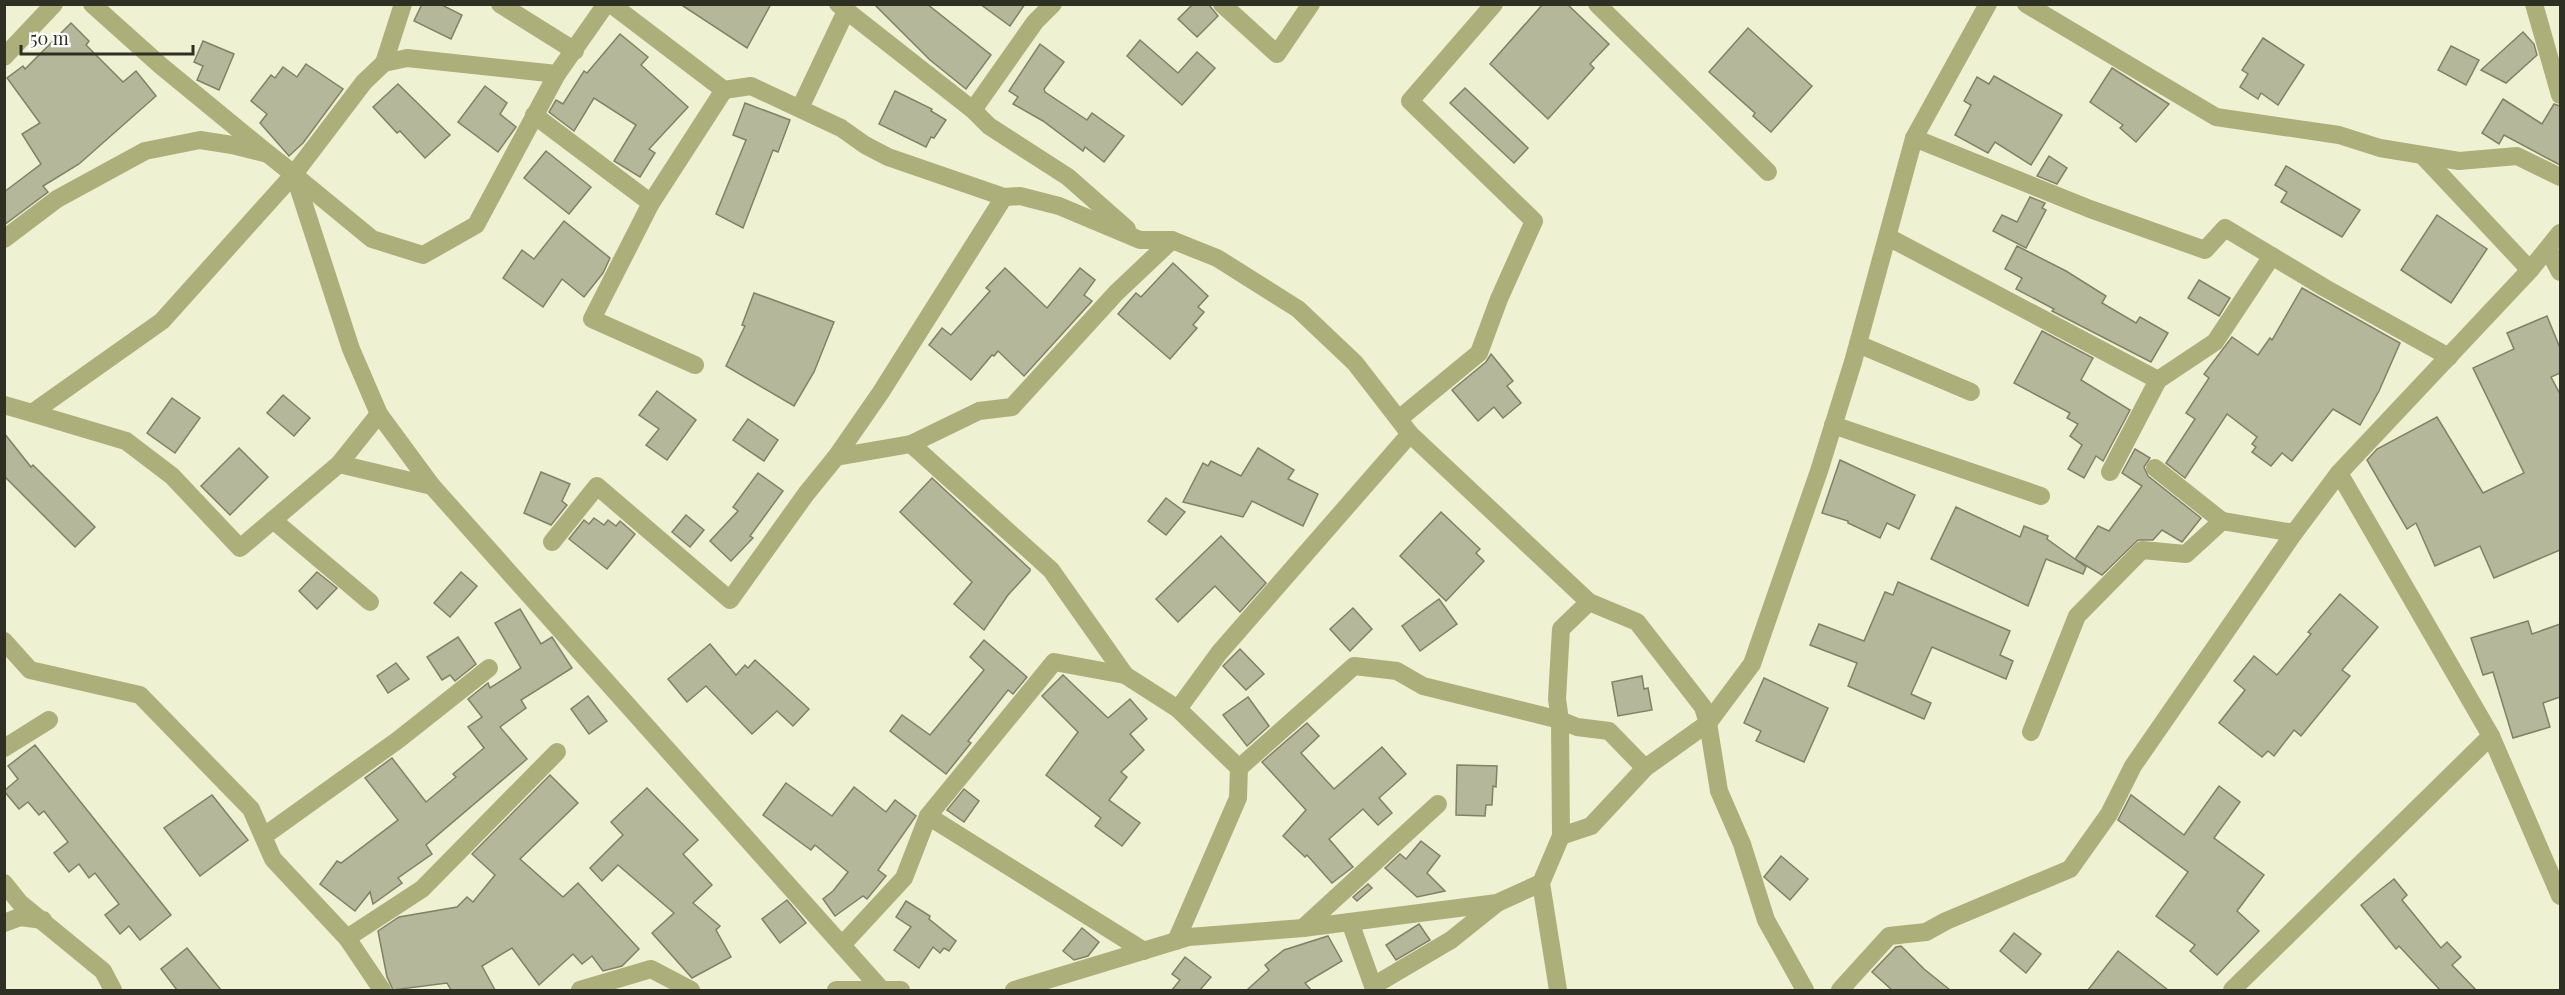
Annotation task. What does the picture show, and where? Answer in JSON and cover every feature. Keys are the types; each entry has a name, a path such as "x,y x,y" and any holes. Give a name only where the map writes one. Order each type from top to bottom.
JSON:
{"street":[{"path":"4,57 54,4"},
{"path":"92,4 160,65 372,239 423,255 476,225 557,74 606,4"},
{"path":"32,413 162,321 294,174 349,99 384,63 403,4"},
{"path":"500,4 575,51"},
{"path":"611,4 724,90 751,86 842,128 865,145 888,157 1004,197 1020,196 1059,206 1140,240 1172,240 1217,258 1298,309 1355,363 1400,418 1410,434 1589,602 1636,622 1703,707 1708,723 1719,791 1742,844 1766,920 1805,990"},
{"path":"973,110 1035,22 1053,4"},
{"path":"1222,4 1277,54 1311,4"},
{"path":"1400,418 1479,353 1499,299 1534,221 1410,101 1494,4"},
{"path":"1597,4 1768,172"},
{"path":"1561,836 1591,826 1645,768 1708,723 1752,664 1858,344 1914,138 1988,4"},
{"path":"2026,4 2216,117 2339,135 2380,148 2459,161 2517,156 2560,177"},
{"path":"2534,4 2560,95"},
{"path":"800,108 845,6 973,110 988,126 1068,177 1140,240"},
{"path":"384,63 407,58 557,74"},
{"path":"695,365 592,319 651,204 724,90"},
{"path":"534,115 651,204"},
{"path":"1914,138 2090,209 2205,250 2225,228 2449,357"},
{"path":"4,238 57,199 145,151 200,140 221,143 268,154 294,174 351,349 379,414 432,486 881,989"},
{"path":"2423,156 2530,270"},
{"path":"552,542 597,486 730,600 881,392 1004,197"},
{"path":"1840,990 1889,936 1926,932 1946,921 2070,869 2109,814 2133,766 2294,533 2339,473 2530,270 2560,233"},
{"path":"1888,237 2158,380"},
{"path":"836,457 911,444 979,411 1012,407 1116,293 1172,240"},
{"path":"2548,249 2560,272"},
{"path":"2110,472 2158,380 2215,342 2272,256"},
{"path":"1858,344 1971,392"},
{"path":"4,405 126,441 172,476 240,548 339,464 379,414"},
{"path":"1833,425 2041,496"},
{"path":"1178,709 1220,653 1410,434"},
{"path":"911,444 1051,570 1125,675 1178,709 1239,768"},
{"path":"339,464 432,486"},
{"path":"2155,468 2222,521 2294,533"},
{"path":"2339,473 2491,736 2560,896"},
{"path":"273,520 370,602"},
{"path":"2031,732 2077,616 2142,550 2186,554 2222,521"},
{"path":"1558,990 1541,883 1561,836 1560,720 1557,699 1561,629 1589,602"},
{"path":"4,641 30,670 140,695 251,809 273,859 346,939 382,990"},
{"path":"842,945 904,878 928,816 1054,662 1125,675"},
{"path":"1176,941 1238,798 1239,768 1354,666 1397,671 1423,686 1560,720 1577,727 1609,731 1645,768"},
{"path":"264,836 399,740 489,668"},
{"path":"4,748 49,720"},
{"path":"2232,990 2491,736"},
{"path":"346,939 422,889 557,752"},
{"path":"1303,928 1438,804"},
{"path":"928,816 1144,951"},
{"path":"4,883 20,903 103,971 113,990"},
{"path":"1350,922 1370,988 1451,940 1497,903 1541,883"},
{"path":"1014,990 1189,937 1303,928 1497,903"},
{"path":"4,923 20,917 43,920"},
{"path":"580,990 651,969 692,990"},
{"path":"836,990 902,990"}],"building":[{"path":"422,4 440,4 462,15 451,39 414,21"},
{"path":"680,4 771,4 747,48"},
{"path":"874,4 927,4 991,55 966,89 930,60"},
{"path":"980,4 1025,4 1010,26"},
{"path":"1543,4 1567,4 1609,44 1590,64 1594,68 1548,119 1490,64"},
{"path":"1192,5 1209,5 1218,16 1197,37 1178,19"},
{"path":"71,23 89,41 86,45 123,82 136,71 156,96 79,164 43,186 48,192 4,225 4,192 41,164 22,134 40,123 7,78 23,66 25,69"},
{"path":"1748,28 1812,86 1771,132 1753,116 1755,113 1709,72"},
{"path":"2523,32 2534,44 2537,55 2506,83 2481,70"},
{"path":"620,34 648,57 641,65 688,107 649,149 655,153 640,177 614,161 636,125 594,98 574,131 549,112 556,100 563,104 584,71 587,73"},
{"path":"2263,38 2304,65 2278,105 2261,93 2258,99 2240,87 2248,74 2242,70"},
{"path":"1140,40 1178,73 1197,52 1215,68 1182,105 1127,56"},
{"path":"203,41 234,54 219,90 197,80 203,66 194,62"},
{"path":"1040,44 1064,62 1044,89 1045,92 1087,120 1092,113 1124,136 1104,162 1085,147 1083,151 1043,121 1013,104 1018,97 1009,91"},
{"path":"2451,46 2479,60 2466,85 2438,70"},
{"path":"306,64 343,89 303,143 289,156 260,123 267,114 251,101 271,75 275,78 283,67 297,77"},
{"path":"2112,68 2169,104 2136,142 2120,128 2123,125 2090,102"},
{"path":"1994,76 2062,115 2031,165 1995,142 1988,153 1955,135 1971,105 1964,101 1977,77 1989,84"},
{"path":"398,84 450,135 425,158 373,107"},
{"path":"485,86 507,103 500,114 516,127 498,152 458,122"},
{"path":"1465,88 1528,148 1514,163 1450,103"},
{"path":"895,91 932,109 931,111 946,120 934,138 931,137 926,147 879,124"},
{"path":"2503,99 2542,124 2554,104 2560,106 2560,165 2504,135 2499,144 2482,133"},
{"path":"745,103 790,120 778,152 773,150 743,228 716,214 746,140 733,135"},
{"path":"546,151 591,187 569,214 524,178"},
{"path":"2049,156 2067,168 2057,184 2037,176"},
{"path":"2286,166 2360,210 2342,237 2281,202 2287,192 2275,185"},
{"path":"2030,197 2045,203 2042,208 2046,210 2026,248 1993,231 2002,215 2017,222"},
{"path":"2437,215 2487,249 2451,303 2401,270"},
{"path":"564,221 610,258 603,273 584,297 562,279 543,307 503,278 522,250 534,259"},
{"path":"2017,246 2066,271 2106,296 2102,303 2136,323 2140,317 2168,333 2151,362 2052,311 2054,309 2016,289 2022,278 2005,269"},
{"path":"1173,263 1208,296 1198,307 1204,312 1193,325 1197,328 1170,359 1118,314 1136,293 1141,297"},
{"path":"1005,268 1047,308 1080,268 1095,280 1084,295 1092,301 1024,376 998,351 971,380 929,345 942,328 951,335 990,291 986,288"},
{"path":"2199,280 2230,298 2219,316 2188,298"},
{"path":"2302,288 2400,343 2379,391 2360,425 2333,409 2292,461 2282,453 2271,466 2252,452 2256,447 2252,444 2257,437 2227,414 2185,478 2166,463 2195,419 2186,413 2209,378 2204,374 2232,337 2258,355 2270,338 2272,340"},
{"path":"754,293 834,322 814,372 794,406 726,366 745,326 742,325"},
{"path":"2547,316 2560,348 2560,373 2551,377 2560,394 2560,550 2494,578 2480,546 2435,566 2416,523 2407,529 2367,460 2377,449 2437,417 2483,493 2524,473 2473,368 2514,349 2507,333"},
{"path":"2042,331 2093,358 2081,380 2130,410 2103,461 2096,456 2084,478 2068,469 2082,445 2070,436 2078,424 2067,418 2070,413 2014,383"},
{"path":"1491,354 1513,381 1507,386 1521,403 1503,418 1494,407 1478,421 1452,390 1486,362"},
{"path":"657,391 696,420 667,460 646,445 659,429 639,415"},
{"path":"283,395 310,418 294,436 267,413"},
{"path":"172,398 200,418 175,453 147,433"},
{"path":"748,419 778,440 764,461 733,440"},
{"path":"4,433 31,467 33,465 95,527 75,547 4,476"},
{"path":"239,448 268,477 230,515 201,486"},
{"path":"1258,448 1294,470 1288,479 1318,494 1303,526 1252,501 1243,517 1183,502 1203,463 1208,466 1211,461 1241,476"},
{"path":"2135,449 2150,458 2144,467 2148,476 2201,518 2182,542 2162,530 2153,540 2138,540 2102,575 2075,559 2098,526 2109,531 2142,486 2122,473"},
{"path":"1840,460 1915,495 1899,529 1887,523 1880,538 1848,521 1822,513"},
{"path":"541,472 570,484 562,501 567,505 551,525 524,513"},
{"path":"758,473 783,491 750,536 753,538 731,561 710,541 738,511 733,507"},
{"path":"932,478 1030,569 1008,595 984,630 954,604 972,582 900,512"},
{"path":"1166,498 1185,512 1166,535 1148,521"},
{"path":"1956,507 2020,537 2024,526 2048,536 2047,539 2086,567 2083,574 2046,559 2028,606 1931,559"},
{"path":"1441,512 1480,549 1476,553 1484,561 1446,601 1400,556"},
{"path":"686,515 704,530 690,547 672,532"},
{"path":"594,518 604,525 608,520 616,526 620,521 635,534 607,569 569,539 584,520 589,524"},
{"path":"1221,536 1266,583 1240,612 1215,586 1178,622 1156,599"},
{"path":"317,572 337,588 317,609 299,591"},
{"path":"461,572 477,586 450,617 434,603"},
{"path":"1898,582 2010,631 2000,655 2013,661 2006,679 1932,647 1911,694 1931,703 1924,719 1848,686 1857,663 1810,645 1819,624 1864,641 1885,592 1893,595"},
{"path":"2340,594 2378,627 2342,670 2350,676 2301,736 2294,730 2274,756 2268,751 2262,757 2219,723 2245,690 2234,681 2254,656 2277,675 2311,634 2308,632"},
{"path":"1439,599 1457,624 1420,651 1402,626"},
{"path":"1353,608 1372,629 1350,651 1330,629"},
{"path":"520,609 541,644 552,637 572,668 521,700 526,708 500,727 527,759 426,845 432,854 398,878 402,883 373,904 370,892 355,911 320,884 337,861 341,863 398,820 365,778 392,758 426,802 456,777 453,774 484,748 468,727 482,717 468,699 488,683 490,688 521,668 495,623"},
{"path":"2528,621 2532,634 2560,624 2560,697 2543,703 2550,727 2513,738 2493,672 2483,675 2471,638"},
{"path":"458,637 476,664 455,681 450,675 442,680 427,657"},
{"path":"984,640 1027,677 1013,694 1008,690 968,741 971,743 946,774 890,731 902,715 930,735 984,670 970,657"},
{"path":"710,644 736,675 745,665 748,668 755,660 809,709 793,726 777,711 752,734 706,686 687,702 668,679"},
{"path":"1240,649 1264,674 1246,690 1223,666"},
{"path":"396,663 409,679 388,693 377,676"},
{"path":"1063,675 1108,718 1130,699 1147,719 1130,734 1144,750 1121,772 1127,777 1109,800 1140,823 1122,846 1095,826 1101,818 1046,775 1078,732 1042,696"},
{"path":"1642,676 1644,689 1648,688 1652,710 1618,716 1612,682"},
{"path":"1764,678 1828,708 1804,762 1756,741 1761,731 1744,723"},
{"path":"588,696 607,721 589,734 571,709"},
{"path":"1248,697 1269,726 1247,746 1223,715"},
{"path":"1307,723 1319,736 1301,753 1334,789 1382,747 1406,774 1379,798 1392,813 1378,825 1363,809 1329,839 1353,867 1332,883 1307,855 1305,857 1283,836 1306,810 1262,762"},
{"path":"35,745 171,915 140,940 129,926 120,934 105,915 119,904 95,873 89,878 79,864 69,872 54,853 68,842 44,811 39,815 28,802 19,809 4,791 18,779 8,766"},
{"path":"1457,765 1497,766 1492,805 1486,805 1485,816 1456,815"},
{"path":"550,775 578,803 520,859 563,897 578,883 639,949 622,966 603,971 592,956 582,964 573,954 539,985 512,948 482,966 495,990 451,990 447,983 393,990 387,977 378,931 399,917 457,907 467,897 473,902 495,875 472,854"},
{"path":"786,783 832,816 854,787 886,812 895,800 916,816 878,870 886,876 867,899 863,896 835,916 823,899 833,891 848,872 815,845 811,850 763,815"},
{"path":"2219,786 2240,802 2214,838 2264,875 2237,911 2259,931 2217,975 2190,951 2195,945 2156,916 2188,872 2118,820 2131,795 2184,835"},
{"path":"647,788 698,840 683,854 712,885 693,903 720,926 716,930 731,957 692,978 652,933 674,913 618,865 602,881 590,868 623,835 611,822"},
{"path":"964,789 979,801 964,822 947,810"},
{"path":"212,795 248,840 200,876 164,828"},
{"path":"1421,841 1440,856 1427,873 1445,891 1417,897 1385,868 1400,854 1406,859"},
{"path":"1781,856 1808,879 1790,900 1764,877"},
{"path":"2394,879 2407,895 2402,900 2441,948 2447,942 2461,957 2452,965 2476,990 2440,990 2399,946 2396,949 2361,905"},
{"path":"1368,884 1372,888 1357,901 1353,897"},
{"path":"787,900 806,923 780,943 762,919"},
{"path":"906,901 930,916 929,919 956,941 949,951 944,948 940,953 933,947 919,968 894,950 911,927 896,917"},
{"path":"1419,924 1430,940 1396,960 1386,945"},
{"path":"1082,928 1099,942 1088,956 1074,960 1063,951"},
{"path":"2014,933 2041,954 2026,973 2000,951"},
{"path":"1328,936 1342,961 1305,983 1311,990 1247,990 1269,970 1265,965 1284,950"},
{"path":"1901,946 1950,990 1892,990 1872,972 1896,947"},
{"path":"187,948 221,990 177,990 161,969"},
{"path":"2118,951 2168,990 2088,990"},
{"path":"1185,957 1211,977 1200,990 1172,990 1180,980 1172,974"}]}
